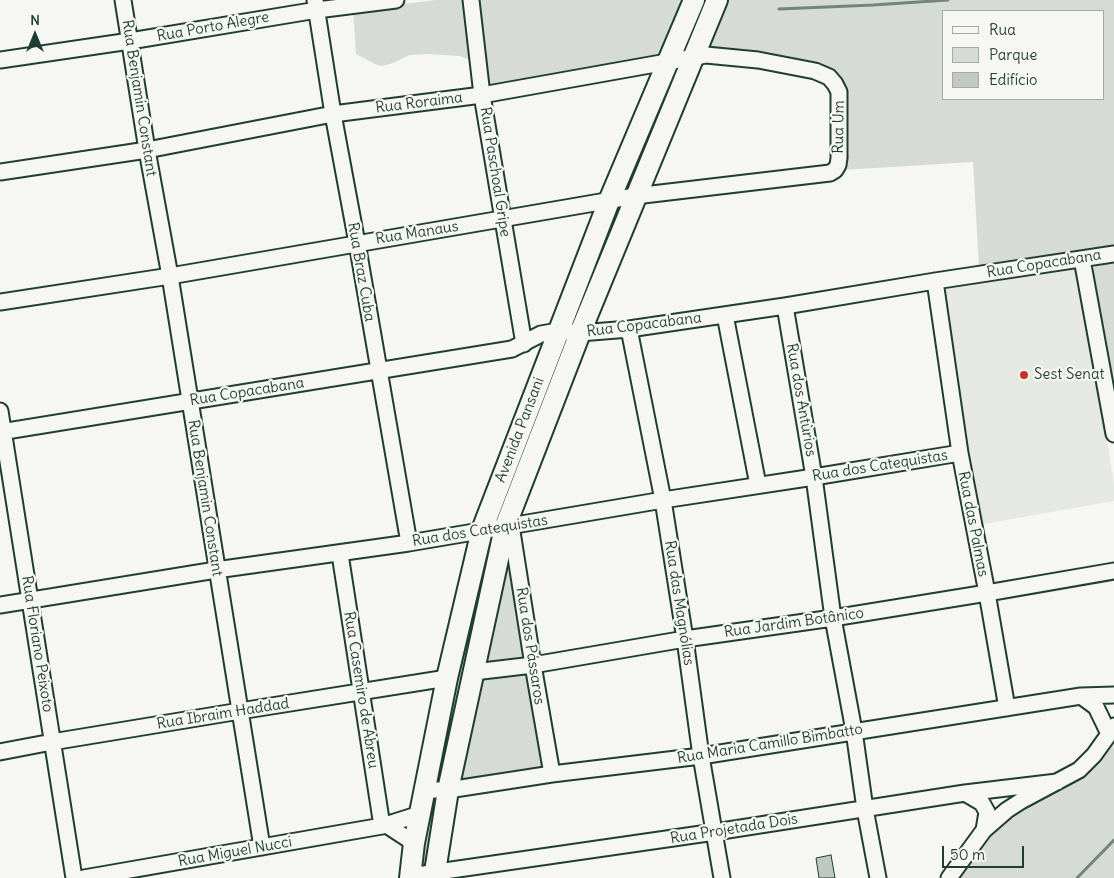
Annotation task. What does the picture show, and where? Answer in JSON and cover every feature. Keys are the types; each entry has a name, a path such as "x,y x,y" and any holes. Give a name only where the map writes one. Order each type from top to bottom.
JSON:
{"main road":[{"name":"Avenida Pansani","path":"410,877 414,843 447,678 482,530 609,201 694,0"},
{"name":"Avenida Pansani","path":"434,876 448,790 508,524 580,333 717,0"}],"street":[{"name":"Rua Benjamin Constant","path":"123,0 147,150 170,276 262,847"},
{"name":"Rua Porto Alegre","path":"0,60 130,42 316,5 396,0"},
{"name":"Rua Paschoal Gripe","path":"471,0 482,95 524,344"},
{"name":"Rua Braz Cuba","path":"316,5 332,114 357,243 409,543"},
{"name":"Rua Roraima","path":"0,172 147,150 332,114 482,95 706,55 758,60 815,71 829,78 835,84"},
{"name":"Rua Um","path":"835,84 839,92 840,113 839,158 835,170"},
{"name":"Rua Manaus","path":"0,302 170,276 636,196 824,174 835,170"},
{"name":"Rua Copacabana","path":"2,432 512,349 541,334 558,331 580,333 629,329 1114,254"},
{"path":"1082,258 1114,434"},
{"name":"Rua das Palmas","path":"935,281 960,453 1007,708"},
{"name":"Rua dos Antùrios","path":"785,306 814,477 832,618 854,731 878,878"},
{"path":"725,315 758,485"},
{"name":"Rua das Magnólias","path":"629,329 663,500 722,878"},
{"name":"Rua Floriano Peixoto","path":"0,410 74,878"},
{"name":"Rua dos Catequistas","path":"0,605 216,570 340,554 508,524 960,453"},
{"name":"Rua dos Pássaros","path":"508,524 552,774"},
{"name":"Rua Casemiro de Abreu","path":"340,554 384,825"},
{"name":"Rua Jardim Botânico","path":"474,672 533,665 686,639 987,594 1114,571"},
{"name":"Rua Ibraim Haddad","path":"0,752 447,678"},
{"name":"Rua Maria Camillo Bimbatto","path":"425,790 448,790 552,774 702,756 1081,696 1114,694"},
{"path":"938,878 951,875 984,830 1007,810 1079,770 1094,755 1112,730 1096,707 1081,696"},
{"name":"Rua Projetada Dois","path":"410,877 434,876 965,793 1057,782"},
{"path":"965,793 982,804 987,812 984,830"},
{"name":"Rua Miguel Nucci","path":"84,878 132,874 262,847 384,825 420,814"},
{"path":"384,825 414,843"}],"shaded area":[{"name":"Sest Senat","path":"1072,265 1079,271 1114,483 1114,501 978,525 941,297 948,286"}],"green space":[{"path":"436,0 463,0 465,2 472,61 460,56 427,54 410,55 382,66 356,54 353,10"},
{"path":"475,0 686,0 665,53 654,60 496,86 487,83"},
{"path":"727,0 1114,0 1114,247 979,267 973,162 841,170 844,83 831,73 709,50 706,46"},
{"path":"675,70 677,72 632,189 624,191 621,183"},
{"path":"619,205 621,207 577,325 570,327 611,207"},
{"path":"1114,260 1114,401 1092,273 1097,263"},
{"path":"488,537 493,540 441,783 434,783"},
{"path":"509,553 526,658 523,661 484,666"},
{"path":"523,672 529,676 544,763 540,771 460,784 483,676"},
{"path":"1114,737 1114,878 956,878 989,832"},
{"path":"431,799 438,801 426,866 421,866"}],"building":[{"path":"831,855 835,878 819,878 816,858"}],"waterway":[{"path":"779,9 948,0"},
{"path":"1077,878 1114,840"}],"place":[{"name":"Sest Senat","path":"1024,375"}]}
